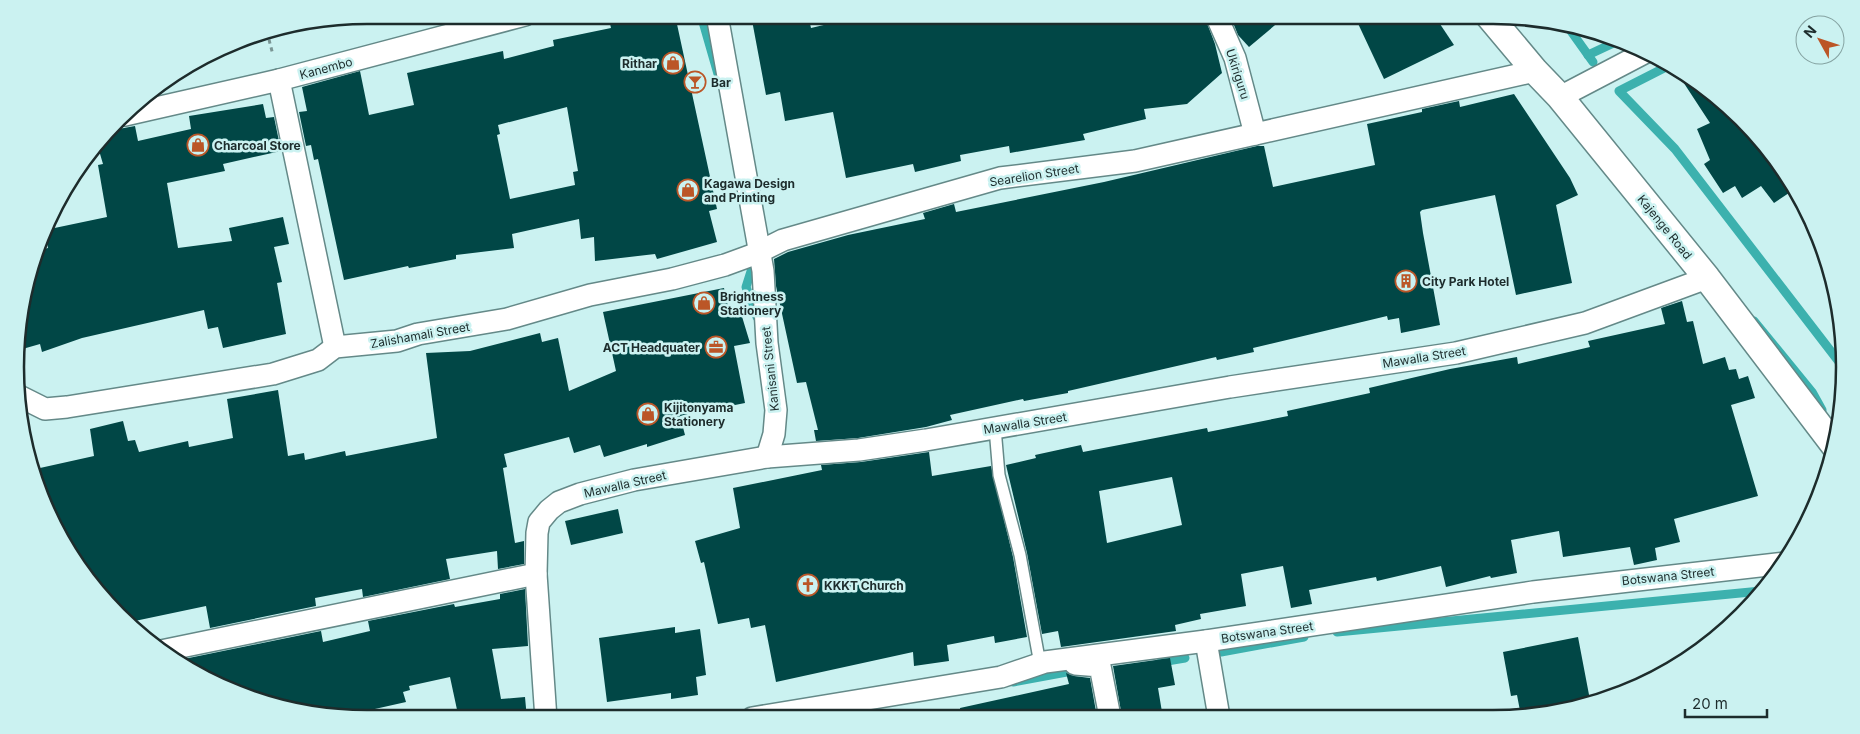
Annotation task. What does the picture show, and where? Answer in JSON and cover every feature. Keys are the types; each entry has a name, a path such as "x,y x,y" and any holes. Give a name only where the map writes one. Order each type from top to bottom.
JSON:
{"street":[{"name":"Kanembo","path":"137,112 279,80 491,24"},
{"name":"Kanisani Street","path":"719,24 760,251 767,344 776,410 774,434 767,457"},
{"name":"Ukiriguru","path":"1220,24 1235,58 1246,92 1255,134"},
{"name":"Kajenge Road","path":"1496,24 1560,98 1707,278 1829,437"},
{"path":"1560,98 1638,56"},
{"name":"Searelion Street","path":"760,251 783,240 1000,178 1134,161 1535,71"},
{"path":"279,80 334,347"},
{"name":"Zalishamali Street","path":"25,400 45,409 68,408 273,374 318,360 334,347 397,341 418,334 507,319 590,295 709,270 760,251"},
{"name":"Mawalla Street","path":"545,710 536,574 539,522 559,502 580,494 634,480 767,457 859,450 1230,387 1456,353 1585,323 1707,278"},
{"name":"Botswana Street","path":"801,710 1001,677 1043,663 1206,641 1533,592 1773,564"},
{"path":"172,649 536,574"},
{"path":"1206,641 1218,710"},
{"path":"1043,663 1100,666 1109,710"}],"lane":[{"path":"996,428 999,475 1020,555 1043,663"}],"building":[{"path":"610,24 677,24 717,209 709,211 717,242 657,259 655,254 595,261 594,237 581,239 579,219 512,234 514,248 456,255 456,259 409,268 408,266 344,280 318,159 314,160 311,145 306,146 299,112 307,111 302,87 360,71 369,115 414,105 407,73 503,51 504,59 554,46 553,40 611,28","holes":["567,107 578,171 573,172 575,185 510,199 497,135 500,134 498,125"]},
{"path":"753,24 810,24 811,28 828,24 1207,24 1215,44 1222,73 1187,104 1144,109 1146,119 1083,134 1085,140 1010,153 1009,146 960,155 961,161 915,172 913,164 846,178 833,112 785,121 780,92 766,95"},
{"path":"1234,24 1276,24 1249,47 1238,35"},
{"path":"1358,24 1440,24 1454,45 1384,79"},
{"path":"1683,81 1736,124 1765,158 1789,193 1774,203 1761,186 1742,198 1735,186 1723,193 1704,164 1710,160 1697,129 1710,123"},
{"path":"1514,94 1570,178 1578,195 1556,205 1572,283 1516,295 1495,195 1422,210 1420,212 1423,233 1440,325 1401,333 1399,318 1388,320 1387,316 1253,348 1254,352 1217,360 1216,357 1068,391 1068,393 1024,401 1023,399 950,415 952,420 926,427 858,438 816,441 814,430 818,430 806,382 797,383 776,286 774,259 788,252 848,235 925,219 923,213 954,204 956,212 1104,182 1257,146 1264,146 1273,187 1375,165 1367,124 1422,112 1422,109 1459,101 1460,107"},
{"path":"263,104 266,118 274,117 281,151 223,164 225,171 167,183 178,248 232,241 229,228 283,217 289,244 274,247 282,282 277,283 286,334 223,348 218,327 208,329 204,310 82,338 42,352 40,344 24,349 30,300 35,278 45,249 48,248 47,243 53,228 107,217 98,165 103,164 100,152 120,129 135,126 138,141 191,129 189,116"},
{"path":"724,288 729,311 740,310 750,343 734,346 745,403 680,416 685,435 647,447 647,444 604,457 600,445 574,453 569,437 504,454 507,467 503,468 515,543 524,541 524,564 498,569 497,551 446,559 450,579 363,597 362,589 315,598 316,606 210,628 206,606 136,621 109,593 82,558 59,519 42,476 40,468 94,456 90,429 123,421 128,441 135,440 139,452 188,441 189,447 233,438 227,399 278,390 288,456 304,453 305,460 345,451 346,456 437,438 426,353 470,351 540,333 542,342 558,338 569,391 616,371 603,312"},
{"path":"1682,301 1687,322 1693,321 1703,364 1725,357 1729,370 1736,369 1739,379 1748,376 1755,398 1731,405 1758,496 1674,519 1680,542 1655,548 1657,560 1634,565 1630,547 1563,557 1559,531 1511,540 1517,573 1491,578 1490,576 1446,587 1441,566 1377,581 1376,577 1309,590 1312,604 1291,608 1283,566 1241,574 1246,606 1200,614 1201,619 1175,625 1176,631 1061,647 1058,631 1042,634 1027,553 1006,465 1036,458 1035,455 1081,445 1083,452 1207,428 1208,432 1288,416 1287,411 1370,393 1369,388 1450,369 1517,357 1518,364 1590,347 1588,341 1665,324 1661,308","holes":["1172,477 1182,525 1107,543 1099,491"]},
{"path":"929,452 932,476 991,466 1013,557 1027,637 995,643 994,636 947,645 949,661 914,666 913,652 776,682 765,625 751,628 749,618 718,624 704,562 701,563 695,541 740,528 733,488 822,470 821,465 861,462"},
{"path":"618,509 623,533 571,545 565,521"},
{"path":"525,589 528,646 492,649 501,699 525,697 526,710 457,710 450,677 409,686 410,690 403,692 406,702 370,710 345,710 300,704 278,699 236,684 215,675 186,659 321,631 323,642 370,631 368,621 454,604 455,607 500,599 500,594"},
{"path":"675,627 675,633 700,629 706,675 696,677 698,695 671,699 671,693 607,702 599,638"},
{"path":"1578,637 1589,697 1560,704 1520,709 1517,695 1511,696 1503,652"},
{"path":"1170,658 1175,685 1158,688 1162,710 1121,710 1113,666"},
{"path":"1066,673 1090,678 1096,710 960,710 960,708 1069,684"}],"waterway":[{"path":"704,24 718,74"},
{"path":"1572,33 1593,62"},
{"path":"1588,55 1610,45"},
{"path":"1663,69 1619,91 1675,149 1836,358"},
{"path":"753,265 746,287 757,317"},
{"path":"1754,321 1812,392 1822,410"},
{"path":"1337,632 1752,592"},
{"path":"1221,652 1304,637"},
{"path":"1161,662 1185,658"},
{"path":"1013,682 1072,671"}],"place":[{"name":"Rithar","path":"673,63"},
{"name":"Bar","path":"695,82"},
{"name":"Charcoal Store","path":"198,145"},
{"name":"Kagawa Design and Printing","path":"688,190"},
{"name":"City Park Hotel","path":"1406,281"},
{"name":"Brightness Stationery","path":"704,303"},
{"name":"ACT Headquater","path":"716,347"},
{"name":"Kijitonyama Stationery","path":"648,414"},
{"name":"KKKT Church","path":"808,585"}]}
